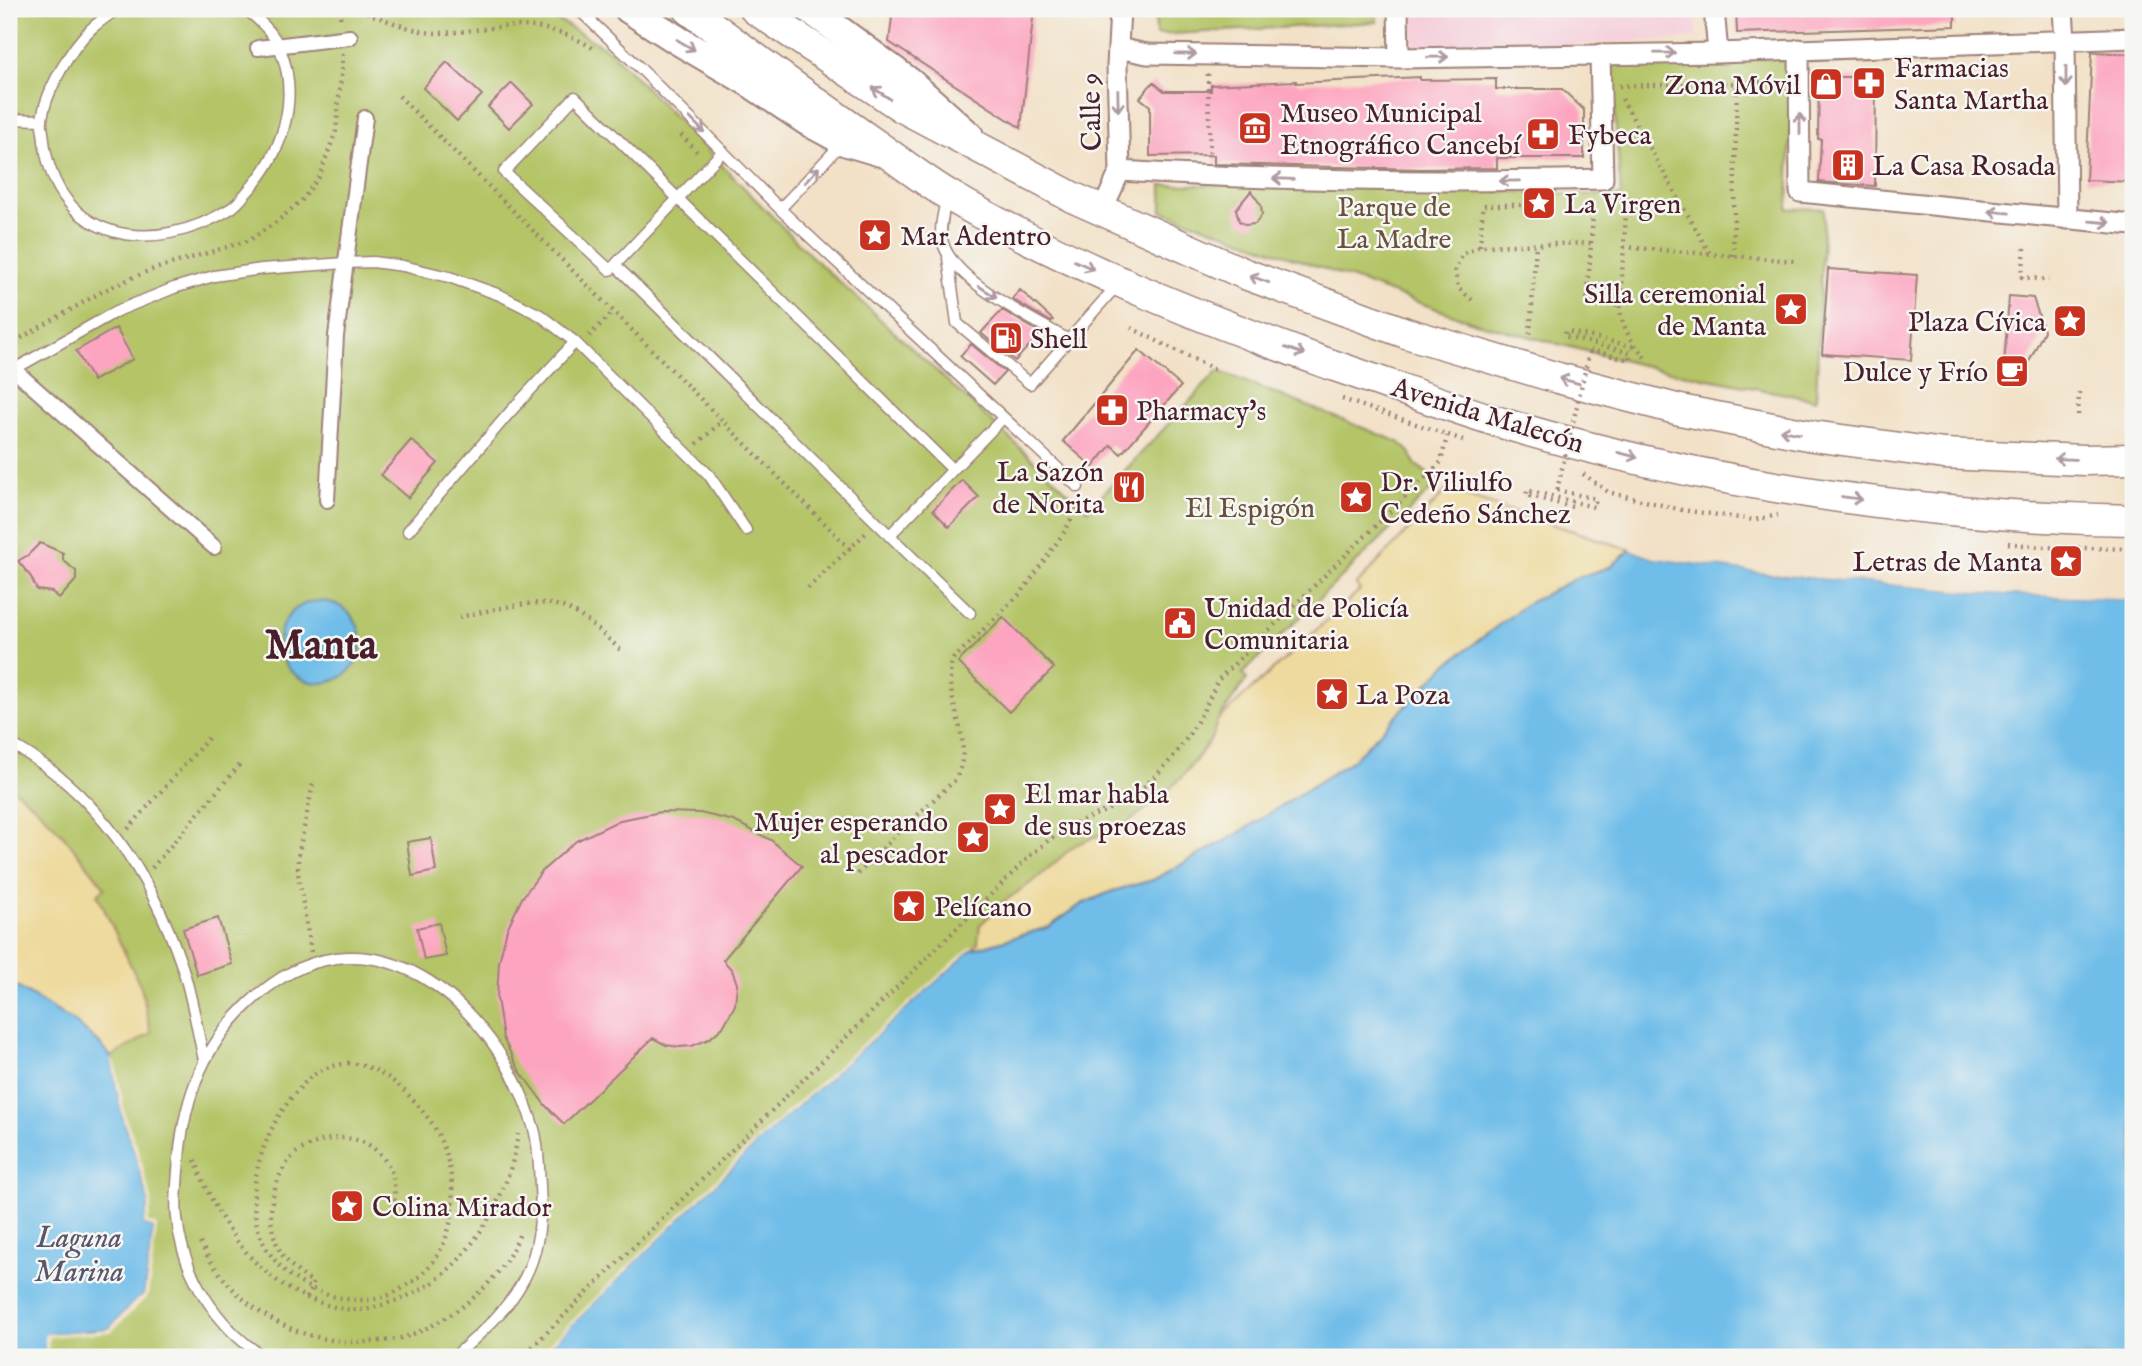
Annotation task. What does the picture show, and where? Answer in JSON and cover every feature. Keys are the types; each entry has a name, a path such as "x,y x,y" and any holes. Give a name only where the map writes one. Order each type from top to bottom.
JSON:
{"main road":[{"name":"Avenida Malecón","path":"629,9 749,82 807,121 844,141 889,154"},
{"name":"Avenida Malecón","path":"688,9 948,195 1046,247 1249,335 1455,408 1517,427 1689,470 1815,493 1920,508 2133,520"},
{"name":"Avenida Malecón","path":"755,9 902,107 1102,211 1245,274 1406,333 1558,379 1680,410 1813,436 1944,454 2084,460 2133,459"},
{"name":"Avenida Malecón","path":"810,9 909,82 984,150"}],"street":[{"name":"Calle 9","path":"1102,211 1120,171 1120,9"},
{"path":"1398,9 1399,58"},
{"path":"1714,9 1718,53"},
{"path":"2063,9 2067,219"},
{"path":"258,48 350,37"},
{"path":"1118,48 1147,54 1399,58 1718,53 2133,38"},
{"path":"1800,49 1800,192 2133,225"},
{"path":"1120,171 1341,181 1603,179 1600,54"},
{"path":"327,500 336,336 365,118"},
{"path":"10,369 214,547"}],"lane":[{"path":"117,9 91,29 64,63 50,91 42,120 46,152 53,177 69,203 92,223 120,234 144,237 201,224 232,208 258,181 276,151 290,96 288,73 279,46 264,25 246,9"},
{"path":"578,9 780,209 1078,487"},
{"path":"723,151 678,198 610,270 504,172 575,97 678,198 953,470"},
{"path":"9,119 42,120"},
{"path":"780,209 844,141"},
{"path":"948,195 941,237 948,258 957,323 1030,384 1120,281"},
{"path":"948,258 985,290 1069,340"},
{"path":"10,369 117,311 174,288 214,276 345,263 373,262 403,266 500,295 540,316 577,344 709,475 746,530"},
{"path":"615,265 970,613"},
{"path":"408,531 510,412 577,344"},
{"path":"889,536 1003,418"},
{"path":"9,743 45,765 90,803 130,856 162,914 182,968 204,1060"},
{"path":"264,1357 244,1345 214,1310 194,1279 177,1219 179,1150 187,1105 204,1060 236,1016 262,990 289,973 313,964 342,957 373,957 415,971 454,998 482,1028 500,1052 534,1130 542,1214 525,1279 509,1303 454,1357"}],"path":[{"path":"9,23 20,9"},
{"path":"1196,74 1208,74 1211,177"},
{"path":"1710,254 1615,86 1779,82"},
{"path":"1732,256 1737,83"},
{"path":"399,96 850,549"},
{"path":"1480,246 1483,205 1529,205"},
{"path":"1593,214 1587,304 1620,306"},
{"path":"1626,214 1620,318 1627,334 1646,359"},
{"path":"1472,300 1458,288 1455,270 1463,254 1480,246 1591,243"},
{"path":"1530,334 1536,244"},
{"path":"1624,247 1795,261"},
{"path":"2025,248 2022,276 2049,279"},
{"path":"577,344 613,312"},
{"path":"1131,328 1218,371"},
{"path":"1576,508 1526,495 1527,490 1594,507 1596,499 1557,489 1590,350 1629,360 1631,353 1564,336 1566,331 1636,347"},
{"path":"2078,415 2079,392"},
{"path":"688,454 722,421"},
{"path":"522,1357 1031,855 1062,831 1125,800 1168,764 1196,724 1218,680 1441,462 1447,436"},
{"path":"858,874 954,781 961,771 963,749 950,682 953,659 1022,592 1065,531 1073,516 1072,504 1084,515"},
{"path":"808,588 845,554"},
{"path":"459,617 519,606 552,604 575,613 623,652"},
{"path":"127,831 211,735"},
{"path":"149,871 242,762"},
{"path":"313,785 298,857 298,873 313,964"},
{"path":"361,1064 373,1068 402,1088 435,1129 447,1155 453,1185 449,1228 442,1246 427,1270 397,1291 363,1300 332,1296 311,1288 283,1270 262,1240 256,1215 256,1179 260,1158 275,1120 310,1076 330,1066 361,1064"},
{"path":"183,1125 202,1180 232,1235 248,1256 296,1294 329,1307 367,1309 401,1299 438,1281 458,1262 477,1237 501,1192 517,1139 521,1095"},
{"path":"307,1298 313,1283 282,1255 275,1241 272,1223 271,1203 278,1177 295,1153 320,1140 355,1139 367,1144 386,1160 392,1173 395,1189 394,1210"},
{"path":"199,1240 212,1265 234,1292 272,1320 300,1333 334,1341 370,1342 406,1336 438,1322 468,1303 496,1275 510,1256 521,1231"}],"shaded area":[{"path":"1412,9 1695,9 1697,38 1414,54"}],"green space":[{"name":"El Espigón","path":"9,9 428,9 448,16 535,14 559,21 609,50 810,255 1088,510 1218,371 1399,442 1410,452 1415,464 1439,482 1242,674 1247,679 1217,721 1213,736 1181,778 1126,824 1075,845 1034,881 1006,900 980,925 978,943 971,950 762,1138 539,1357 45,1357 45,1334 144,1225 76,1023 9,982"},
{"path":"1155,9 1376,9 1377,22 1156,35"},
{"name":"Parque de La Madre","path":"1793,58 1788,209 1824,208 1816,400 1653,368 1476,323 1162,211 1162,185 1334,186 1621,196 1611,62"}],"sand":[{"name":"La Poza","path":"1447,490 1631,550 1610,567 1576,578 1525,605 1445,666 1353,760 1234,836 1153,880 1113,891 1082,904 1049,927 971,950 978,943 980,925 1006,900 1034,881 1075,845 1126,824 1181,778 1213,736 1217,721 1360,590 1356,585"},
{"path":"9,786 49,820 105,888 97,894 141,987 151,1033 111,1057 76,1025 9,982"}],"water":[{"path":"1631,550 1654,558 1772,574 1987,593 2133,600 2133,1357 539,1357 762,1138 971,950 1049,927 1082,904 1113,891 1153,880 1234,836 1353,760 1445,666 1525,605 1576,578 1610,567"},
{"path":"320,601 336,604 349,613 358,626 361,642 358,658 349,671 336,680 320,683 304,680 291,671 282,658 279,642 282,626 291,613 304,604"},
{"name":"Laguna Marina","path":"9,982 76,1023 111,1057 123,1120 149,1202 144,1225 154,1228 144,1295 109,1329 46,1334 45,1357 9,1357"}],"pier":[{"path":"1632,547 1655,555 1772,570 1987,589 2133,596 2133,600 1987,593 1772,574 1654,558 1631,550"},
{"path":"976,945 762,1138 539,1357 535,1357 760,1136 969,948"},
{"path":"111,1057 116,1066 126,1119 137,1146 152,1201 148,1223 157,1227 148,1296 111,1332 49,1337 48,1357 45,1357 45,1334 109,1329 144,1295 154,1228 144,1225 149,1202 123,1120"}],"building":[{"path":"893,9 1034,9 1021,128 889,42"},
{"path":"1736,9 1955,9 1955,26 1737,33"},
{"path":"2092,52 2133,54 2133,182 2086,180"},
{"path":"447,62 482,95 457,121 423,88"},
{"path":"1420,77 1420,80 1496,79 1496,89 1562,89 1584,110 1584,158 1497,158 1497,168 1422,169 1214,164 1214,155 1150,156 1150,106 1140,98 1153,82 1164,91 1211,91 1211,85"},
{"path":"1819,77 1876,77 1875,186 1819,182"},
{"path":"512,83 533,104 509,128 488,107"},
{"path":"1251,191 1261,205 1262,215 1255,224 1246,225 1239,221 1236,209"},
{"path":"1828,269 1917,275 1911,360 1822,354"},
{"path":"1020,290 1053,320 1051,322 1012,299"},
{"path":"2009,296 2033,298 2044,331 2029,362 2022,361 2021,382 2003,380"},
{"path":"1002,310 1041,333 1015,361 981,333"},
{"path":"116,328 133,359 93,381 76,351"},
{"path":"971,344 1005,372 993,385 960,356"},
{"name":"Pharmacy's","path":"1139,350 1181,386 1121,454 1111,445 1093,467 1063,441"},
{"path":"411,440 438,463 408,498 381,475"},
{"path":"962,480 979,497 949,527 933,510"},
{"path":"40,543 63,553 63,560 76,571 76,580 59,599 52,592 37,590 31,577 18,561"},
{"path":"1003,617 1054,668 1009,712 958,662"},
{"path":"661,812 700,813 734,821 771,840 802,866 723,960 732,970 737,984 735,1005 723,1027 709,1039 692,1046 666,1045 653,1038 564,1124 545,1105 519,1070 503,1038 497,998 499,962 507,929 522,898 542,871 576,841 620,820"},
{"path":"431,838 436,871 412,876 407,842"},
{"path":"218,918 232,964 197,975 183,929"},
{"path":"439,923 446,956 424,960 417,928"}],"place":[{"name":"Farmacias Santa Martha","path":"1869,83"},
{"name":"Zona Móvil","path":"1826,84"},
{"name":"Museo Municipal Etnográfico Cancebí","path":"1255,128"},
{"name":"Fybeca","path":"1543,134"},
{"name":"La Casa Rosada","path":"1848,165"},
{"name":"La Virgen","path":"1539,203"},
{"name":"Mar Adentro","path":"875,235"},
{"name":"Silla ceremonial de Manta","path":"1791,309"},
{"name":"Plaza Cívica","path":"2070,321"},
{"name":"Shell","path":"1006,338"},
{"name":"Dulce y Frío","path":"2012,371"},
{"name":"Pharmacy's","path":"1112,410"},
{"name":"La Sazón de Norita","path":"1129,487"},
{"name":"Dr. Viliulfo Cedeño Sánchez","path":"1356,497"},
{"name":"Letras de Manta","path":"2066,561"},
{"name":"Unidad de Policía Comunitaria","path":"1180,623"},
{"name":"La Poza","path":"1332,694"},
{"name":"El mar habla de sus proezas","path":"1000,809"},
{"name":"Mujer esperando al pescador","path":"973,837"},
{"name":"Pelícano","path":"909,906"},
{"name":"Colina Mirador","path":"347,1206"}],"district":[{"name":"Manta","path":"321,643"}]}
